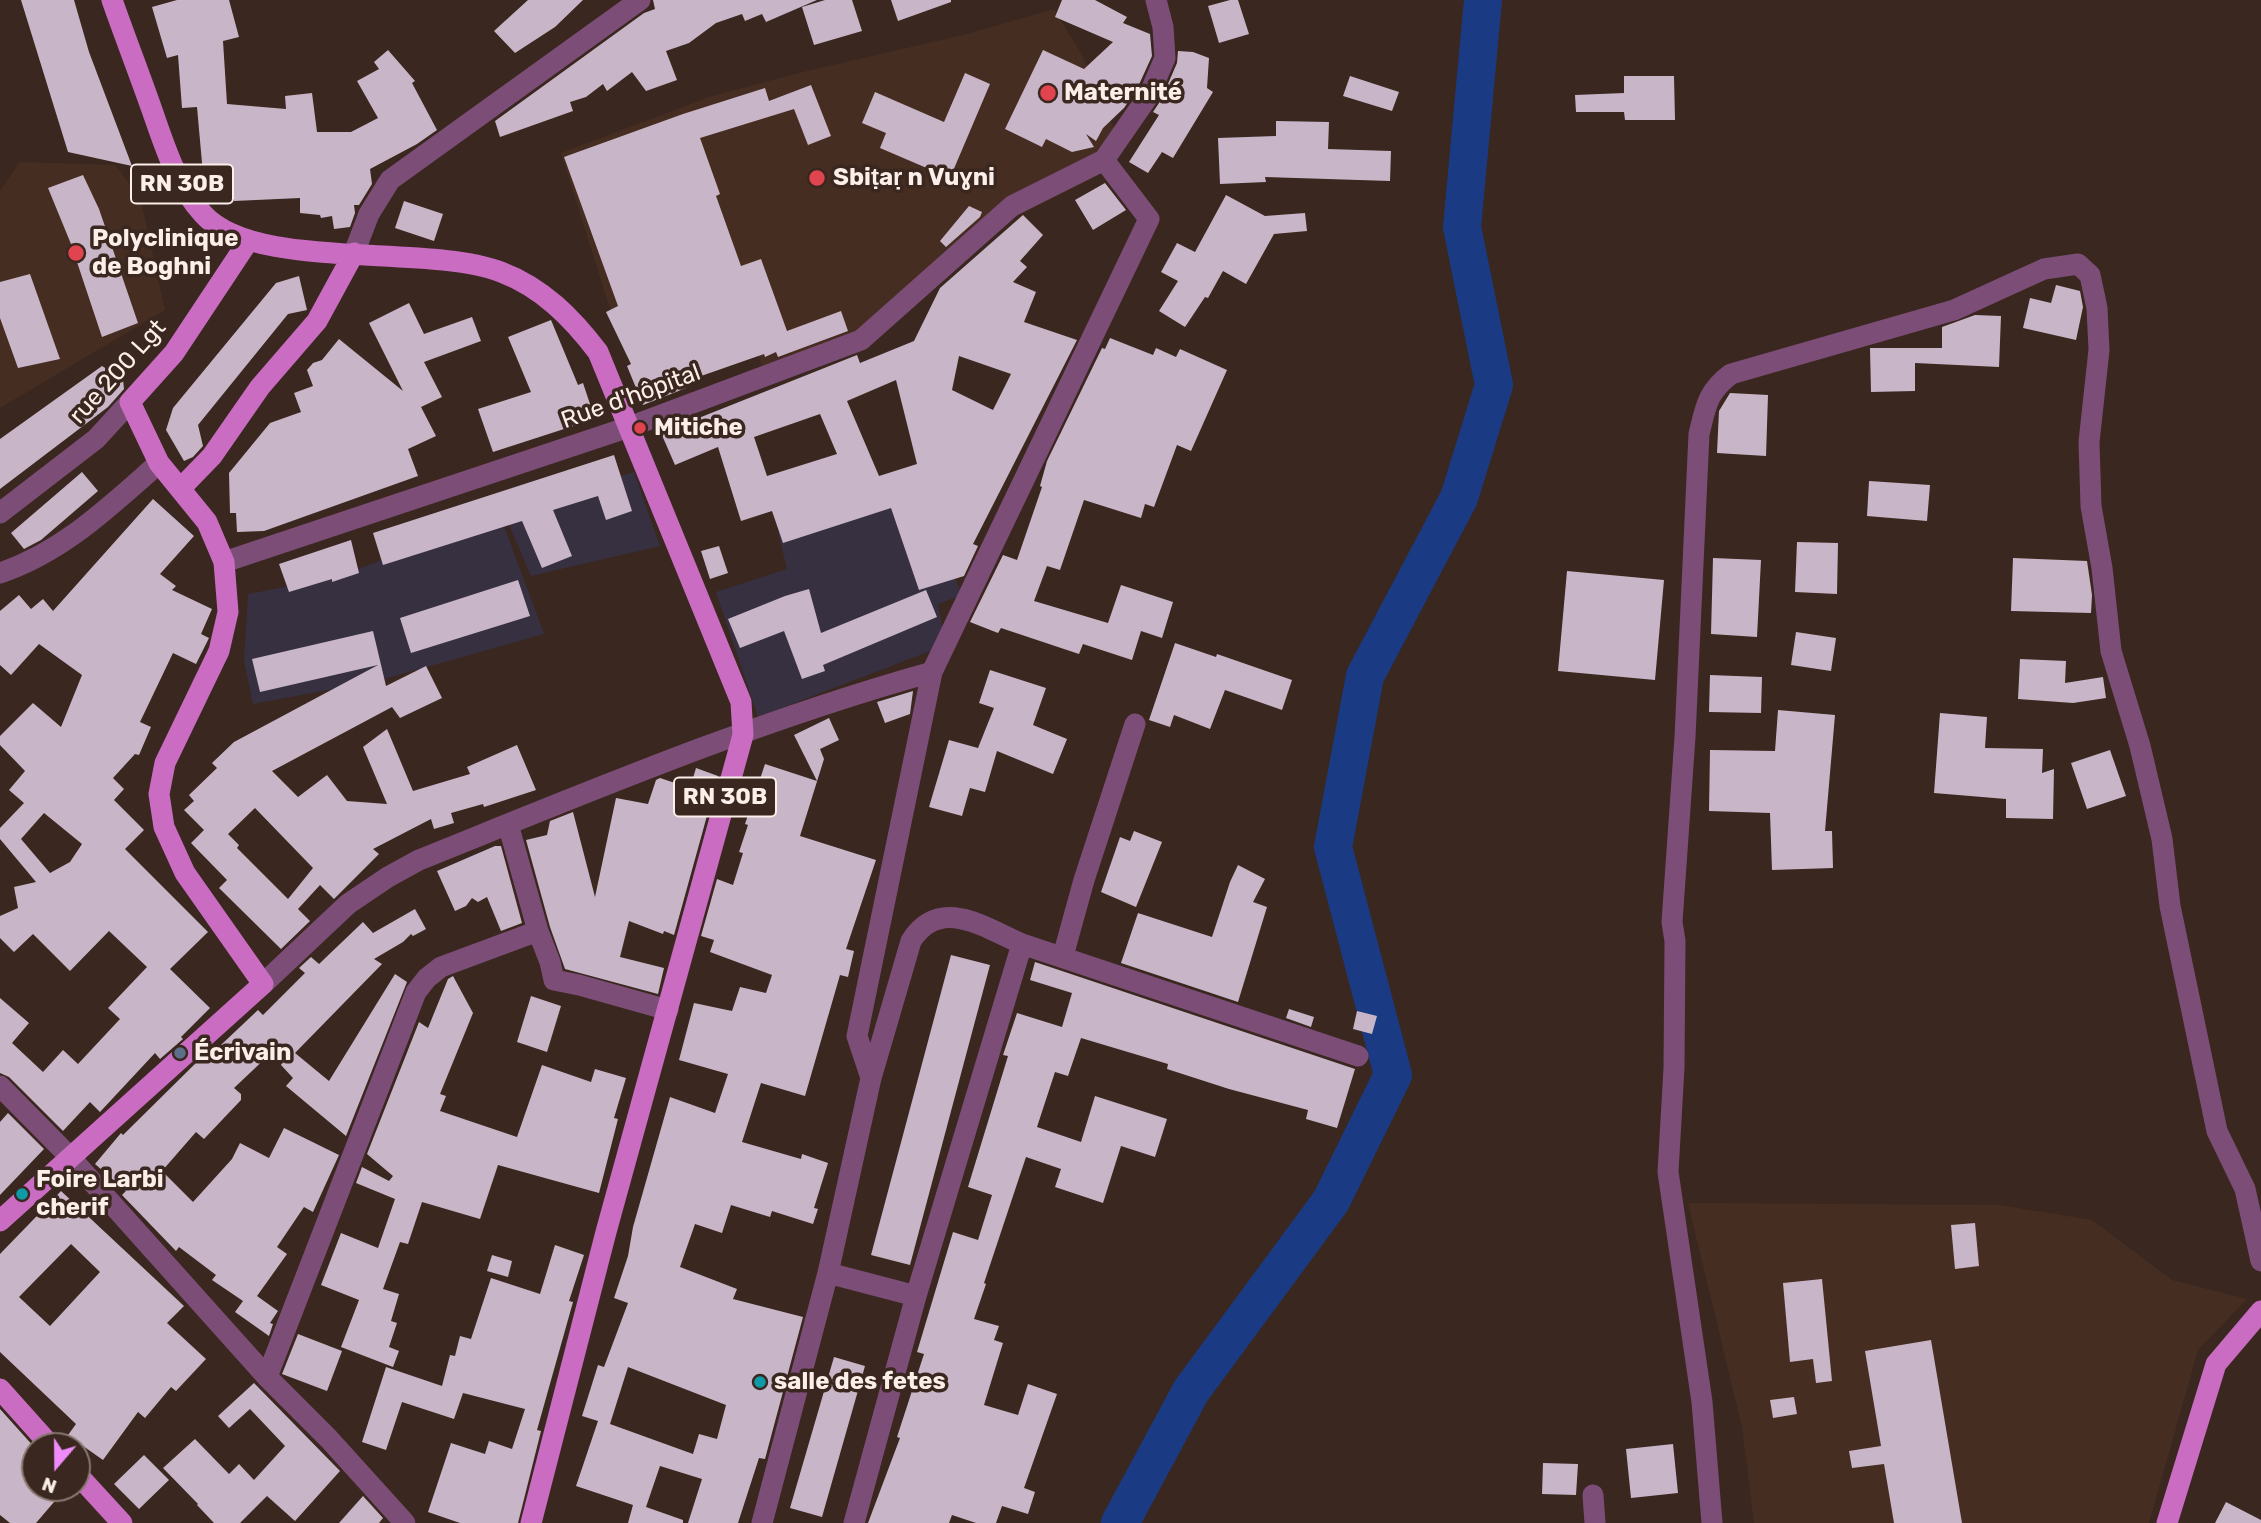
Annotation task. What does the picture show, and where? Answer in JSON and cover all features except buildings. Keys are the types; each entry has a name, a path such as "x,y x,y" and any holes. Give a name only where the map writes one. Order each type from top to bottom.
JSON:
{"main road":[{"name":"RN 30B","path":"112,0 170,160 184,189 215,226 231,235 295,249 452,261 501,272 547,296 575,321 598,352 741,702 743,735 606,1232 531,1523"},
{"name":"rue 200 Lgt","path":"130,402 174,354 249,240"},
{"path":"181,488 212,456 260,387 317,321 354,253"},
{"path":"0,1222 263,984 185,873 164,827 159,794 164,763 219,652 228,612 224,562 207,522 159,463 130,402"},
{"path":"2166,1523 2216,1364 2261,1311"},
{"path":"0,1389 38,1432"},
{"path":"91,1489 122,1523"}],"street":[{"path":"354,253 369,214 390,180 640,0"},
{"path":"870,1078 857,1037 932,672 1149,219 1104,160 1149,95 1165,58 1163,27 1156,0"},
{"name":"Rue d'hôpital","path":"224,562 629,427 861,340 1012,206 1104,160"},
{"path":"1712,1523 1702,1402 1668,1172 1674,1056 1675,941 1672,922 1685,737 1699,434 1706,404 1717,385 1731,374 1954,310 2044,269 2078,264 2090,275 2097,308 2099,350 2088,442 2091,506 2112,651 2140,746 2162,839 2170,905 2217,1131 2245,1189 2261,1261"},
{"name":"rue 200 Lgt","path":"0,513 96,439 130,402"},
{"path":"0,573 24,565 85,528 159,463"},
{"path":"263,984 348,904 419,860 677,756 743,735 851,694 932,672"},
{"path":"1063,956 1084,880 1135,724"},
{"path":"508,824 554,980 667,1010"},
{"path":"762,1523 828,1273 870,1078 911,941 922,927 942,916 958,917 1023,944 1357,1056"},
{"path":"267,1377 416,992 427,978 441,967 538,931"},
{"path":"854,1523 916,1296 1023,944"},
{"path":"0,1086 70,1157 267,1377 329,1439 405,1523"},
{"path":"828,1273 916,1296"},
{"path":"1593,1496 1595,1523"}],"shaded area":[{"name":"Sbiṭaṛ n Vuɣni","path":"1054,9 1083,57 1121,144 1025,204 861,342 766,379 730,272 611,312 561,153 712,96 963,35"},
{"name":"Polyclinique de Boghni","path":"20,162 115,165 140,197 165,310 0,408 0,191"},
{"path":"634,472 660,546 531,576 503,511"},
{"path":"896,480 926,501 962,595 938,604 944,636 933,650 758,717 716,592 787,569 778,532"},
{"path":"500,515 544,634 377,681 253,704 244,661 248,594 337,577"},
{"path":"1688,1203 1999,1205 2092,1220 2172,1280 2247,1299 2198,1350 2149,1523 1754,1523 1742,1427"}],"waterway":[{"path":"1120,1523 1191,1391 1331,1201 1393,1075 1333,847 1365,676 1459,498 1494,385 1462,227 1483,0"}],"place":[{"name":"Maternité","path":"1048,93"},
{"name":"Sbiṭaṛ n Vuɣni","path":"817,178"},
{"name":"Polyclinique de Boghni","path":"76,253"},
{"name":"Mitiche","path":"640,428"},
{"name":"Écrivain","path":"180,1053"},
{"name":"Foire Larbi cherif","path":"22,1194"},
{"name":"salle des fetes","path":"760,1382"}]}
